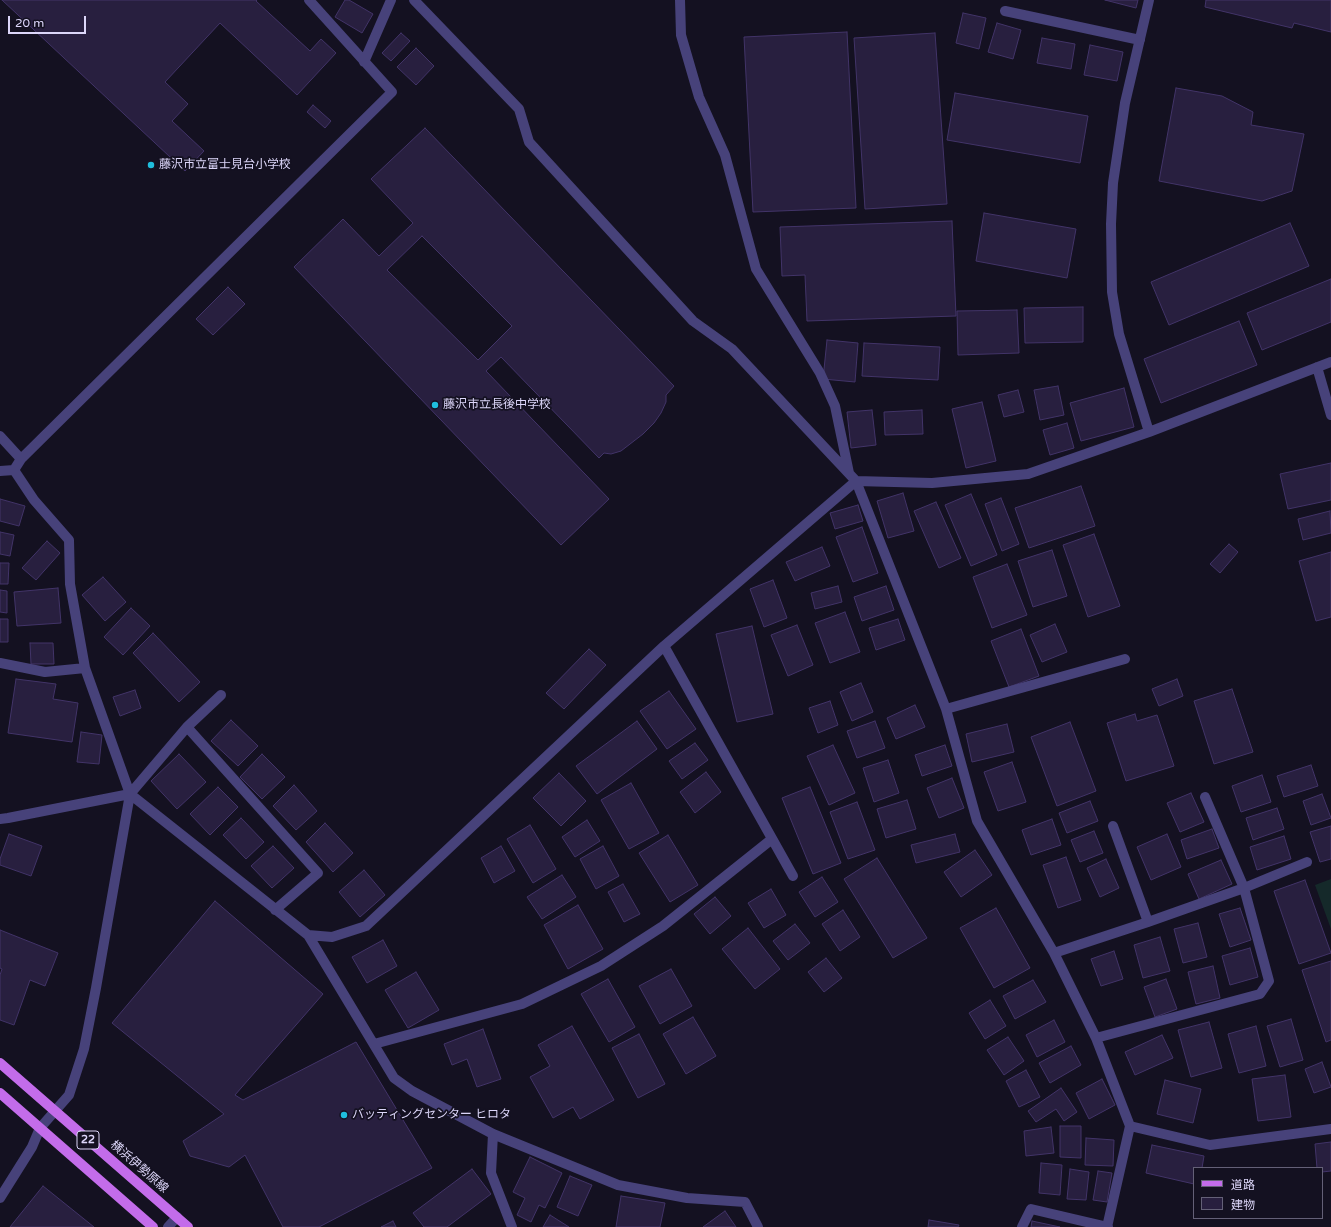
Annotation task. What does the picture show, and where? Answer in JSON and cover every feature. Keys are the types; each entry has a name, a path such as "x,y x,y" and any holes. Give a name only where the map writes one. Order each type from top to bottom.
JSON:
{"main road":[{"name":"横浜伊勢原線","path":"0,1063 188,1227"},
{"name":"22","path":"0,1093 154,1227"}],"street":[{"path":"14,470 21,458 392,92 309,0"},
{"path":"364,62 391,0"},
{"path":"414,0 519,109 529,142 693,322 732,349 853,478 932,483 1028,474 1149,432 1331,362"},
{"path":"680,0 682,35 699,97 725,155 756,269 820,373 835,406 853,478 946,709 977,821 1054,953 1096,1038 1130,1126 1108,1227 1031,1209 1022,1227"},
{"path":"1149,0 1125,103 1113,183 1111,224 1112,292 1119,334 1149,432"},
{"path":"1006,10 1140,40"},
{"path":"1317,367 1331,415"},
{"path":"0,436 21,458"},
{"path":"0,471 14,470"},
{"path":"0,1198 32,1147 40,1128 69,1095 84,1049 130,794 85,668 70,584 69,540 34,500 14,470"},
{"path":"308,935 332,937 366,926 664,646 853,478"},
{"path":"664,646 793,876"},
{"path":"946,709 1125,659"},
{"path":"0,663 45,672 85,668"},
{"path":"0,819 130,794 187,727 220,695"},
{"path":"187,727 318,873 275,910"},
{"path":"130,794 308,935 394,1078 412,1091 493,1134 618,1185 687,1198 745,1202 758,1227"},
{"path":"1096,1038 1260,994 1269,981 1244,888 1205,797"},
{"path":"1113,826 1148,922"},
{"path":"374,1044 522,1004 601,966 663,926 772,839"},
{"path":"1054,953 1244,888 1307,862"},
{"path":"1130,1126 1210,1145 1331,1129"},
{"path":"493,1134 491,1173 512,1227"},
{"path":"168,1227 177,1217"}],"green space":[{"path":"1331,879 1331,929 1315,885"}],"building":[{"path":"2,0 257,0 256,1 310,51 321,39 336,53 297,95 220,23 165,82 188,104 172,121 204,151 185,171"},
{"path":"345,0 349,0 373,14 362,33 335,17"},
{"path":"1105,0 1138,0 1136,8"},
{"path":"1206,0 1331,0 1331,32 1294,23 1292,28 1205,7"},
{"path":"963,13 986,18 979,49 956,43"},
{"path":"997,23 1021,30 1013,59 988,52"},
{"path":"847,32 856,208 753,212 744,37"},
{"path":"401,33 410,41 391,61 382,53"},
{"path":"935,33 947,204 865,209 854,38"},
{"path":"1042,38 1075,44 1071,69 1037,63"},
{"path":"1090,45 1123,52 1117,81 1084,75"},
{"path":"416,48 434,66 416,85 397,67"},
{"path":"1176,88 1222,96 1253,112 1251,125 1304,134 1292,191 1262,201 1159,181"},
{"path":"955,93 1088,116 1080,163 947,140"},
{"path":"313,105 331,121 325,128 307,112"},
{"path":"425,128 674,386 666,395 666,402 661,413 643,434 621,451 611,454 604,453 599,458 501,357 486,371 609,499 561,545 294,267 343,219 379,256 413,223 371,179","holes":["422,236 512,326 478,360 387,270"]},
{"path":"984,213 1076,229 1067,278 976,261"},
{"path":"952,221 956,316 807,321 805,275 782,276 780,227"},
{"path":"1290,223 1309,266 1169,325 1151,282"},
{"path":"1331,279 1331,322 1262,350 1247,313"},
{"path":"228,287 245,304 213,335 196,319"},
{"path":"1083,307 1083,342 1025,343 1024,308"},
{"path":"1017,310 1019,353 958,355 957,311"},
{"path":"1239,321 1257,365 1161,403 1144,359"},
{"path":"827,340 858,343 855,382 823,379"},
{"path":"864,343 940,347 938,380 862,376"},
{"path":"1058,386 1064,415 1040,420 1034,390"},
{"path":"1124,388 1134,427 1081,441 1070,403"},
{"path":"1018,390 1024,412 1004,417 998,395"},
{"path":"982,402 996,461 966,468 952,409"},
{"path":"872,410 876,445 851,448 847,412"},
{"path":"922,410 923,434 885,435 884,412"},
{"path":"1067,423 1074,448 1050,455 1043,430"},
{"path":"1331,463 1331,500 1288,509 1280,474"},
{"path":"1081,486 1095,526 1029,548 1015,508"},
{"path":"903,493 914,531 888,538 877,501"},
{"path":"971,494 997,555 971,566 945,505"},
{"path":"1001,498 1019,544 1002,551 985,504"},
{"path":"0,499 25,506 19,526 0,521"},
{"path":"936,502 961,558 939,568 914,511"},
{"path":"858,505 863,521 835,529 830,513"},
{"path":"1330,511 1331,533 1303,540 1298,519"},
{"path":"862,527 878,573 853,582 836,537"},
{"path":"0,532 14,535 10,556 0,554"},
{"path":"1094,534 1120,606 1088,617 1063,545"},
{"path":"47,541 60,553 36,580 22,568"},
{"path":"1229,544 1238,552 1220,573 1210,564"},
{"path":"822,547 830,566 795,581 786,562"},
{"path":"1052,550 1067,596 1033,607 1018,561"},
{"path":"1331,552 1331,617 1316,621 1299,561"},
{"path":"0,563 9,563 8,584 0,584"},
{"path":"1007,564 1027,615 992,628 973,577"},
{"path":"103,577 126,602 105,621 82,595"},
{"path":"773,580 787,618 764,627 750,589"},
{"path":"838,586 842,602 815,609 811,593"},
{"path":"886,586 894,610 862,621 854,597"},
{"path":"58,588 61,623 17,626 14,592"},
{"path":"0,590 7,591 7,613 0,612"},
{"path":"131,608 150,626 123,655 104,637"},
{"path":"845,612 860,652 830,663 815,623"},
{"path":"0,619 8,619 8,642 0,642"},
{"path":"898,619 905,640 876,650 869,628"},
{"path":"1055,624 1067,652 1042,662 1030,635"},
{"path":"797,625 813,665 788,676 771,635"},
{"path":"752,626 773,714 737,722 716,634"},
{"path":"1021,629 1039,676 1009,687 991,641"},
{"path":"153,633 200,682 179,702 133,653"},
{"path":"30,643 53,643 54,664 31,664"},
{"path":"589,649 606,665 564,709 546,693"},
{"path":"16,679 56,684 53,699 78,703 72,742 8,733"},
{"path":"1177,679 1183,696 1159,706 1152,689"},
{"path":"861,683 873,712 852,721 840,692"},
{"path":"1232,689 1253,752 1214,764 1194,701"},
{"path":"135,690 141,708 120,716 113,697"},
{"path":"669,691 696,729 667,749 640,711"},
{"path":"830,701 838,725 818,733 809,708"},
{"path":"915,705 925,727 896,739 887,718"},
{"path":"1135,714 1137,721 1157,715 1174,766 1126,781 1107,723"},
{"path":"231,720 258,746 238,766 211,741"},
{"path":"637,721 657,749 597,794 576,766"},
{"path":"875,721 885,748 857,758 847,731"},
{"path":"1070,722 1096,791 1057,806 1031,737"},
{"path":"1007,724 1014,752 972,762 966,734"},
{"path":"81,732 102,735 99,764 77,762"},
{"path":"695,743 708,760 682,779 669,761"},
{"path":"833,745 855,793 829,805 807,756"},
{"path":"945,745 952,766 922,776 915,755"},
{"path":"179,754 206,782 177,809 151,781"},
{"path":"262,754 285,777 262,799 240,777"},
{"path":"888,760 899,793 874,802 863,768"},
{"path":"1012,762 1026,802 998,811 984,772"},
{"path":"1311,765 1318,786 1284,797 1277,776"},
{"path":"706,772 721,792 695,813 680,792"},
{"path":"559,773 586,801 561,826 533,798"},
{"path":"1262,775 1271,802 1241,812 1232,786"},
{"path":"952,778 964,808 939,818 927,788"},
{"path":"631,783 659,833 629,849 601,800"},
{"path":"294,785 317,811 296,830 273,806"},
{"path":"218,787 238,807 210,835 190,814"},
{"path":"810,787 841,863 813,874 782,798"},
{"path":"1191,793 1204,822 1180,832 1167,803"},
{"path":"1322,794 1331,818 1311,825 1303,801"},
{"path":"907,800 916,829 886,838 877,809"},
{"path":"1090,801 1098,821 1067,833 1059,813"},
{"path":"857,802 875,850 848,859 830,812"},
{"path":"1277,808 1284,829 1253,840 1246,818"},
{"path":"241,818 264,842 246,859 223,835"},
{"path":"1052,819 1061,845 1031,855 1022,830"},
{"path":"587,820 600,841 575,857 562,837"},
{"path":"325,823 353,853 333,872 306,842"},
{"path":"530,825 556,869 533,883 507,839"},
{"path":"1331,826 1331,859 1320,862 1310,832"},
{"path":"1212,829 1219,848 1187,859 1181,840"},
{"path":"1094,831 1103,853 1080,862 1071,840"},
{"path":"9,834 42,846 31,876 0,865 0,859"},
{"path":"955,834 960,852 916,863 911,845"},
{"path":"1167,834 1181,867 1151,880 1137,847"},
{"path":"668,835 698,885 670,902 639,853"},
{"path":"1284,836 1291,859 1257,870 1250,847"},
{"path":"273,846 294,868 272,888 251,866"},
{"path":"501,846 515,871 494,883 481,858"},
{"path":"603,846 619,876 596,889 580,859"},
{"path":"975,850 992,875 961,897 944,872"},
{"path":"1066,857 1081,900 1058,908 1043,865"},
{"path":"877,858 927,938 893,958 844,879"},
{"path":"1106,859 1119,888 1100,897 1087,868"},
{"path":"1221,860 1232,884 1199,899 1188,874"},
{"path":"364,870 385,895 360,917 339,892"},
{"path":"562,875 576,897 542,919 527,897"},
{"path":"822,877 838,902 815,917 799,892"},
{"path":"1305,880 1331,953 1299,964 1274,891"},
{"path":"623,884 640,914 624,922 608,892"},
{"path":"771,889 786,915 764,928 748,903"},
{"path":"715,897 731,916 710,934 694,914"},
{"path":"215,901 323,994 235,1095 243,1100 356,1042 432,1168 319,1227 283,1227 245,1155 229,1167 190,1156 183,1141 224,1114 112,1023"},
{"path":"578,905 603,949 568,969 544,925"},
{"path":"996,908 1030,968 994,988 960,928"},
{"path":"1240,908 1251,940 1230,947 1219,914"},
{"path":"843,910 860,937 840,951 822,924"},
{"path":"1198,923 1207,957 1183,963 1174,929"},
{"path":"795,924 810,943 788,960 773,941"},
{"path":"748,928 780,969 755,989 722,949"},
{"path":"0,930 58,953 45,986 30,980 14,1025 0,1020 0,975 2,969 0,968"},
{"path":"1160,937 1170,971 1143,978 1134,945"},
{"path":"383,940 397,966 367,983 352,957"},
{"path":"1250,948 1258,977 1230,985 1222,956"},
{"path":"1114,951 1123,979 1101,986 1091,959"},
{"path":"826,958 842,978 824,992 808,972"},
{"path":"1331,961 1331,1040 1326,1042 1302,970"},
{"path":"1213,966 1220,998 1196,1004 1188,972"},
{"path":"671,969 692,1006 660,1024 639,986"},
{"path":"416,972 439,1010 408,1028 385,990"},
{"path":"608,979 635,1027 609,1042 581,994"},
{"path":"1166,979 1177,1009 1155,1017 1144,987"},
{"path":"1033,980 1046,1002 1015,1019 1003,996"},
{"path":"990,1000 1006,1026 985,1039 969,1013"},
{"path":"693,1017 716,1056 686,1074 663,1034"},
{"path":"1291,1019 1303,1060 1280,1067 1267,1026"},
{"path":"1054,1020 1065,1042 1037,1057 1026,1035"},
{"path":"1209,1022 1222,1068 1191,1077 1178,1030"},
{"path":"572,1026 614,1100 580,1119 573,1107 553,1118 530,1077 550,1066 538,1045"},
{"path":"1256,1026 1266,1066 1239,1073 1228,1034"},
{"path":"483,1029 501,1079 477,1087 467,1059 452,1065 444,1044"},
{"path":"639,1034 665,1084 638,1098 612,1048"},
{"path":"1162,1035 1173,1058 1135,1075 1125,1052"},
{"path":"1008,1037 1024,1061 1004,1075 987,1050"},
{"path":"1071,1046 1081,1065 1050,1083 1039,1063"},
{"path":"1322,1062 1331,1087 1314,1093 1305,1069"},
{"path":"1026,1070 1040,1097 1019,1107 1006,1081"},
{"path":"1285,1075 1291,1117 1258,1121 1252,1079"},
{"path":"1102,1079 1115,1105 1089,1119 1076,1093"},
{"path":"1165,1080 1201,1089 1193,1123 1157,1114"},
{"path":"1061,1088 1077,1112 1064,1121 1056,1109 1036,1122 1028,1111"},
{"path":"1060,1126 1081,1126 1081,1158 1060,1157"},
{"path":"1051,1127 1054,1153 1026,1156 1024,1131"},
{"path":"1086,1138 1114,1140 1113,1166 1085,1165"},
{"path":"1331,1142 1331,1171 1323,1172 1323,1167 1317,1167 1315,1144"},
{"path":"1152,1145 1204,1156 1202,1167 1193,1167 1193,1184 1146,1173"},
{"path":"530,1157 562,1173 545,1208 539,1205 531,1222 517,1215 525,1198 513,1192"},
{"path":"1041,1163 1062,1165 1060,1195 1039,1193"},
{"path":"472,1169 491,1194 447,1227 424,1227 413,1213"},
{"path":"1070,1169 1089,1172 1086,1200 1067,1199"},
{"path":"1098,1171 1112,1173 1107,1202 1093,1200"},
{"path":"570,1176 592,1185 578,1216 557,1207"},
{"path":"43,1186 94,1227 10,1227"},
{"path":"621,1196 665,1203 660,1227 616,1227"},
{"path":"725,1211 736,1227 703,1227"},
{"path":"550,1215 569,1227 543,1227"},
{"path":"929,1220 959,1225 958,1227 928,1227"},
{"path":"393,1221 396,1227 381,1227"},
{"path":"1032,1221 1060,1227 1031,1227"}],"place":[{"name":"藤沢市立富士見台小学校","path":"151,165"},
{"name":"藤沢市立長後中学校","path":"435,405"},
{"name":"バッティングセンター ヒロタ","path":"344,1115"}]}
